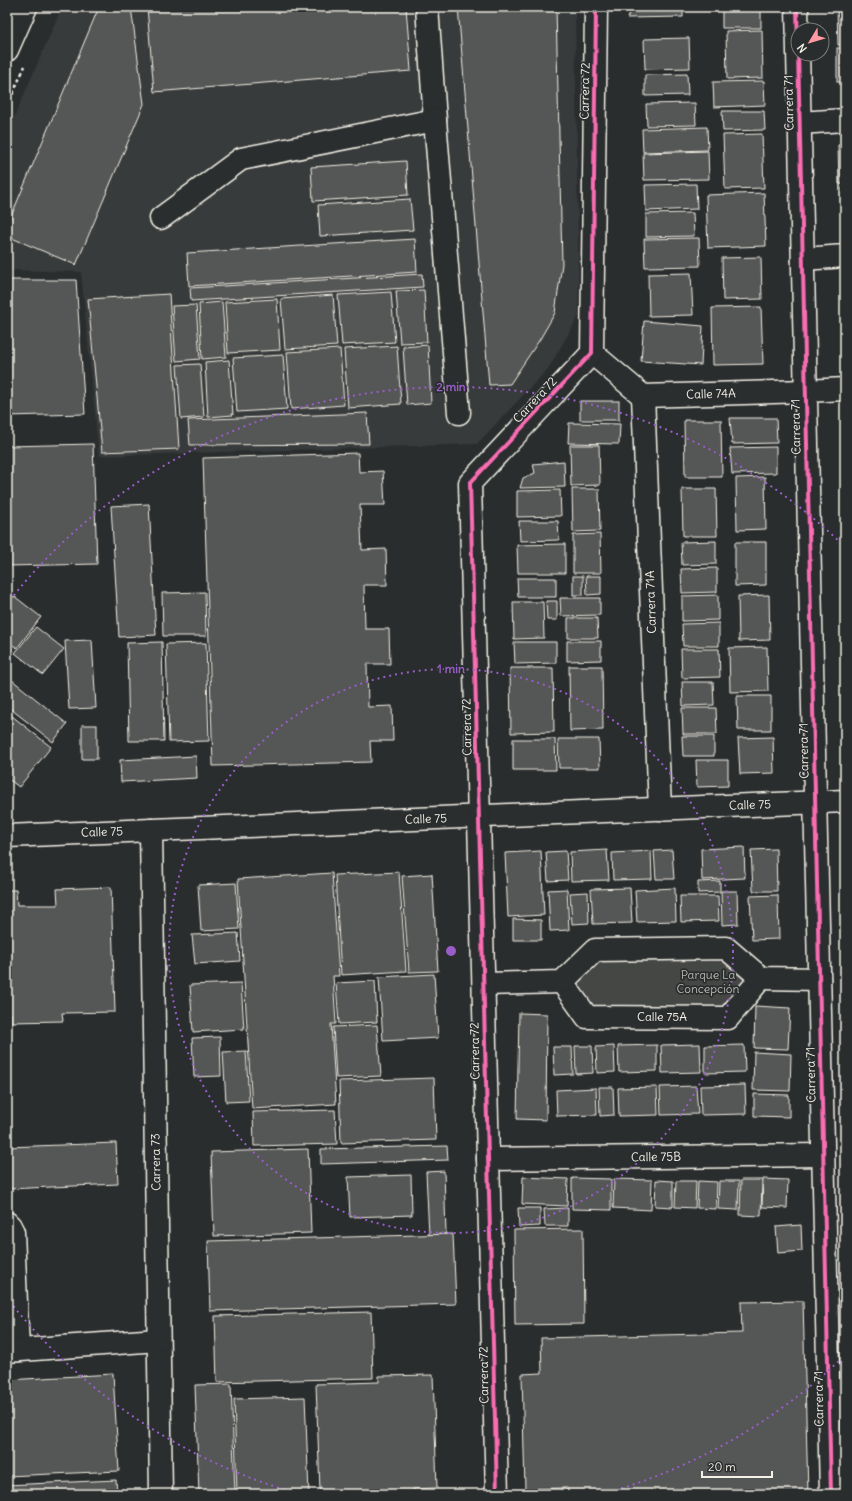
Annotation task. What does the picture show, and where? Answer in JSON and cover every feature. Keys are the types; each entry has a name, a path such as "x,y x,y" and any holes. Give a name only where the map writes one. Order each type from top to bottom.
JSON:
{"main road":[{"path":"7,50 26,7"},
{"path":"427,7 459,413"},
{"name":"Carrera 72","path":"497,1494 470,483 592,353 596,7"},
{"name":"Carrera 71","path":"797,7 831,1494"},
{"path":"161,218 241,159 435,120"},
{"path":"799,123 845,120"},
{"path":"803,259 845,256"},
{"path":"592,353 643,396"},
{"name":"Calle 74A","path":"643,396 845,389"},
{"name":"Carrera 71A","path":"643,396 660,809"},
{"name":"Calle 75","path":"7,836 815,802 845,802"},
{"name":"Carrera 73","path":"150,830 161,1494"},
{"path":"484,984 562,982 595,950 726,948 761,978 819,979"},
{"name":"Calle 75A","path":"562,982 587,1017 728,1018 761,978"},
{"name":"Calle 75B","path":"488,1159 823,1155"},
{"path":"7,1223 13,1232 13,1350 158,1340"}],"shaded area":[{"path":"62,7 575,7 579,316 548,369 477,444 99,456 81,272 7,270 7,134"}],"green space":[{"name":"Parque La Concepción","path":"724,953 754,979 725,1010 589,1012 570,982 598,956"}],"building":[{"path":"99,7 131,7 144,104 76,265 7,236 7,226"},
{"path":"147,7 406,7 411,71 154,92"},
{"path":"458,7 556,7 562,264 555,313 540,339 510,384 489,385"},
{"path":"632,7 683,7 683,17 627,18"},
{"path":"837,7 845,7 845,45 838,45"},
{"path":"761,8 761,28 722,28 722,9"},
{"path":"762,30 763,78 727,79 726,31"},
{"path":"689,38 690,68 645,69 644,39"},
{"path":"837,48 845,48 845,82 837,82"},
{"path":"687,74 688,95 645,96 645,75"},
{"path":"764,81 765,105 714,107 713,82"},
{"path":"695,103 696,125 647,126 646,104"},
{"path":"722,111 764,111 765,130 723,131"},
{"path":"707,127 708,150 643,152 642,129"},
{"path":"762,134 764,188 725,189 723,135"},
{"path":"838,145 845,145 845,184 839,184"},
{"path":"708,151 709,179 644,180 643,153"},
{"path":"406,161 408,195 313,201 311,167"},
{"path":"696,184 697,209 646,211 645,185"},
{"path":"842,188 845,188 845,227 843,227"},
{"path":"764,193 766,246 708,248 706,195"},
{"path":"410,199 413,230 320,236 318,205"},
{"path":"693,213 694,236 646,237 646,214"},
{"path":"699,238 700,266 645,267 644,239"},
{"path":"415,239 417,272 189,286 187,253"},
{"path":"761,257 762,299 723,300 722,258"},
{"path":"691,273 693,315 649,316 648,274"},
{"path":"842,273 845,273 844,312"},
{"path":"422,274 423,287 191,301 190,288"},
{"path":"7,280 76,280 85,414 7,416"},
{"path":"424,290 427,342 400,343 396,291"},
{"path":"391,292 395,342 342,345 338,295"},
{"path":"169,294 179,449 102,452 88,299"},
{"path":"333,295 337,346 285,349 281,299"},
{"path":"277,299 280,350 228,353 225,302"},
{"path":"222,302 226,357 202,359 199,304"},
{"path":"196,305 200,359 176,361 172,306"},
{"path":"761,307 763,364 713,365 712,308"},
{"path":"644,321 703,326 701,365 641,361"},
{"path":"428,345 431,403 407,405 403,347"},
{"path":"397,346 401,404 348,408 344,349"},
{"path":"340,349 344,405 291,409 287,352"},
{"path":"283,355 287,409 237,412 233,358"},
{"path":"229,360 233,415 208,417 205,362"},
{"path":"200,364 204,417 181,419 177,365"},
{"path":"580,401 619,401 619,420 580,420"},
{"path":"367,413 369,444 190,445 188,420"},
{"path":"730,418 776,418 777,443 732,444"},
{"path":"684,420 721,420 722,477 685,477"},
{"path":"569,423 620,424 619,444 568,443"},
{"path":"93,444 97,564 7,566 7,446"},
{"path":"570,445 599,445 600,485 571,486"},
{"path":"776,447 776,473 732,474 730,448"},
{"path":"358,453 359,472 383,471 385,505 360,505 362,550 386,549 387,585 364,585 365,629 389,629 390,664 367,664 368,707 392,706 393,741 370,741 371,762 213,766 203,458"},
{"path":"564,461 565,487 520,488 523,478 535,473 533,464"},
{"path":"765,477 766,529 737,530 736,478"},
{"path":"572,489 599,489 600,531 573,532"},
{"path":"682,489 716,489 717,536 683,536"},
{"path":"560,490 561,516 517,517 517,491"},
{"path":"149,504 156,635 119,637 111,506"},
{"path":"519,521 558,521 559,540 520,541"},
{"path":"600,534 601,573 573,573 573,535"},
{"path":"716,541 716,564 682,565 681,542"},
{"path":"735,542 766,542 766,585 735,586"},
{"path":"565,544 565,573 518,573 517,545"},
{"path":"717,568 717,592 682,593 681,569"},
{"path":"573,576 583,576 583,595 573,595"},
{"path":"586,576 601,576 601,594 587,595"},
{"path":"517,578 556,578 556,597 518,597"},
{"path":"205,592 206,636 163,636 162,593"},
{"path":"718,595 718,620 682,621 682,596"},
{"path":"769,595 770,640 739,641 738,596"},
{"path":"14,596 41,617 17,648 7,641 7,605"},
{"path":"560,598 600,598 600,615 561,616"},
{"path":"546,601 557,601 557,620 547,620"},
{"path":"513,602 543,602 544,638 514,639"},
{"path":"568,618 597,618 598,638 568,638"},
{"path":"719,623 719,646 683,646 682,624"},
{"path":"36,627 64,649 43,675 15,653"},
{"path":"92,640 96,708 69,709 65,641"},
{"path":"567,641 601,641 601,660 567,661"},
{"path":"162,642 164,741 129,741 127,643"},
{"path":"514,642 556,642 556,663 515,664"},
{"path":"206,643 209,741 169,742 166,644"},
{"path":"767,647 768,691 730,692 729,648"},
{"path":"681,649 719,649 720,677 682,678"},
{"path":"569,666 602,666 603,730 570,731"},
{"path":"510,668 553,668 554,732 511,733"},
{"path":"7,676 67,724 53,742 7,706"},
{"path":"682,682 713,682 714,705 683,706"},
{"path":"737,696 771,696 771,730 738,730"},
{"path":"682,708 716,708 717,734 683,734"},
{"path":"7,712 51,747 19,787 7,778"},
{"path":"82,725 97,725 97,759 82,759"},
{"path":"682,736 714,736 714,756 683,756"},
{"path":"773,737 774,773 740,774 738,738"},
{"path":"513,739 555,739 556,770 513,770"},
{"path":"558,739 599,739 600,768 559,768"},
{"path":"196,756 197,778 121,782 120,760"},
{"path":"696,760 728,760 728,786 697,787"},
{"path":"744,847 745,878 702,880 701,849"},
{"path":"776,849 777,891 753,891 751,850"},
{"path":"607,850 609,880 571,881 570,852"},
{"path":"672,850 674,879 656,879 654,851"},
{"path":"541,851 544,915 508,917 505,853"},
{"path":"566,851 568,880 548,881 546,852"},
{"path":"651,851 652,879 613,880 612,853"},
{"path":"399,872 406,971 341,975 335,875"},
{"path":"332,873 339,976 333,976 336,1024 331,1024 336,1104 252,1109 238,879"},
{"path":"432,874 438,971 409,972 402,876"},
{"path":"720,881 720,892 698,893 698,882"},
{"path":"236,883 239,929 201,931 198,885"},
{"path":"111,887 115,1012 62,1013 63,1021 11,1022 11,1014 7,1014 7,890 16,890 17,905 58,905 57,889"},
{"path":"630,888 632,923 593,924 591,889"},
{"path":"675,888 676,921 637,922 635,890"},
{"path":"567,889 569,930 550,931 548,890"},
{"path":"721,891 737,891 738,924 722,925"},
{"path":"588,892 589,923 572,924 570,893"},
{"path":"778,895 779,939 752,940 750,896"},
{"path":"680,896 718,896 719,921 681,922"},
{"path":"513,919 541,920 541,940 513,940"},
{"path":"238,933 240,961 195,964 192,935"},
{"path":"434,974 438,1038 383,1041 379,977"},
{"path":"375,981 377,1022 339,1024 336,983"},
{"path":"241,983 244,1029 193,1032 190,985"},
{"path":"755,1006 790,1008 788,1049 754,1048"},
{"path":"519,1013 547,1014 546,1120 517,1119"},
{"path":"377,1025 381,1076 336,1078 333,1027"},
{"path":"220,1037 221,1076 194,1077 192,1038"},
{"path":"700,1044 701,1072 662,1073 661,1045"},
{"path":"657,1045 657,1071 619,1072 618,1046"},
{"path":"744,1045 745,1072 705,1073 705,1046"},
{"path":"575,1046 592,1046 593,1073 576,1074"},
{"path":"614,1046 615,1072 597,1073 596,1047"},
{"path":"553,1047 572,1047 573,1074 554,1075"},
{"path":"246,1051 249,1101 226,1102 223,1052"},
{"path":"754,1052 791,1054 790,1091 753,1090"},
{"path":"434,1078 436,1140 341,1143 339,1081"},
{"path":"745,1085 746,1114 701,1115 700,1086"},
{"path":"696,1086 698,1114 661,1115 660,1087"},
{"path":"599,1087 613,1087 614,1115 600,1116"},
{"path":"657,1087 658,1115 619,1116 618,1088"},
{"path":"596,1088 597,1115 557,1116 556,1090"},
{"path":"754,1094 789,1095 789,1117 754,1116"},
{"path":"335,1110 337,1144 254,1146 253,1112"},
{"path":"116,1143 118,1184 7,1189 7,1147"},
{"path":"447,1146 448,1160 321,1164 321,1149"},
{"path":"308,1149 311,1233 214,1236 211,1152"},
{"path":"444,1171 446,1234 429,1235 426,1172"},
{"path":"411,1175 412,1215 350,1217 348,1177"},
{"path":"523,1177 568,1179 567,1206 522,1204"},
{"path":"572,1178 611,1179 611,1210 572,1209"},
{"path":"614,1179 652,1180 651,1210 613,1208"},
{"path":"763,1179 788,1180 787,1208 762,1207"},
{"path":"656,1180 673,1181 673,1207 655,1206"},
{"path":"741,1180 762,1180 761,1216 740,1215"},
{"path":"676,1181 696,1181 695,1208 675,1207"},
{"path":"698,1181 717,1182 716,1209 697,1208"},
{"path":"719,1181 739,1181 738,1210 718,1209"},
{"path":"518,1208 540,1208 540,1226 519,1227"},
{"path":"568,1208 568,1226 545,1226 544,1209"},
{"path":"801,1225 802,1251 778,1253 776,1227"},
{"path":"583,1229 584,1324 515,1325 514,1230"},
{"path":"453,1234 456,1304 210,1311 208,1241"},
{"path":"803,1301 808,1494 567,1494 567,1488 525,1489 522,1374 542,1373 541,1338 742,1333 741,1302"},
{"path":"371,1312 373,1378 217,1382 215,1316"},
{"path":"113,1374 119,1471 7,1476 7,1380"},
{"path":"433,1375 437,1488 413,1489 413,1494 343,1494 343,1491 320,1491 316,1384 379,1382 379,1376"},
{"path":"231,1384 235,1494 199,1494 195,1385"},
{"path":"305,1397 309,1494 237,1494 234,1399"},
{"path":"116,1480 117,1494 7,1494 7,1485"}],"cycle path":[{"path":"497,1494 470,483 592,353 596,7"},
{"path":"797,7 831,1494"}]}
